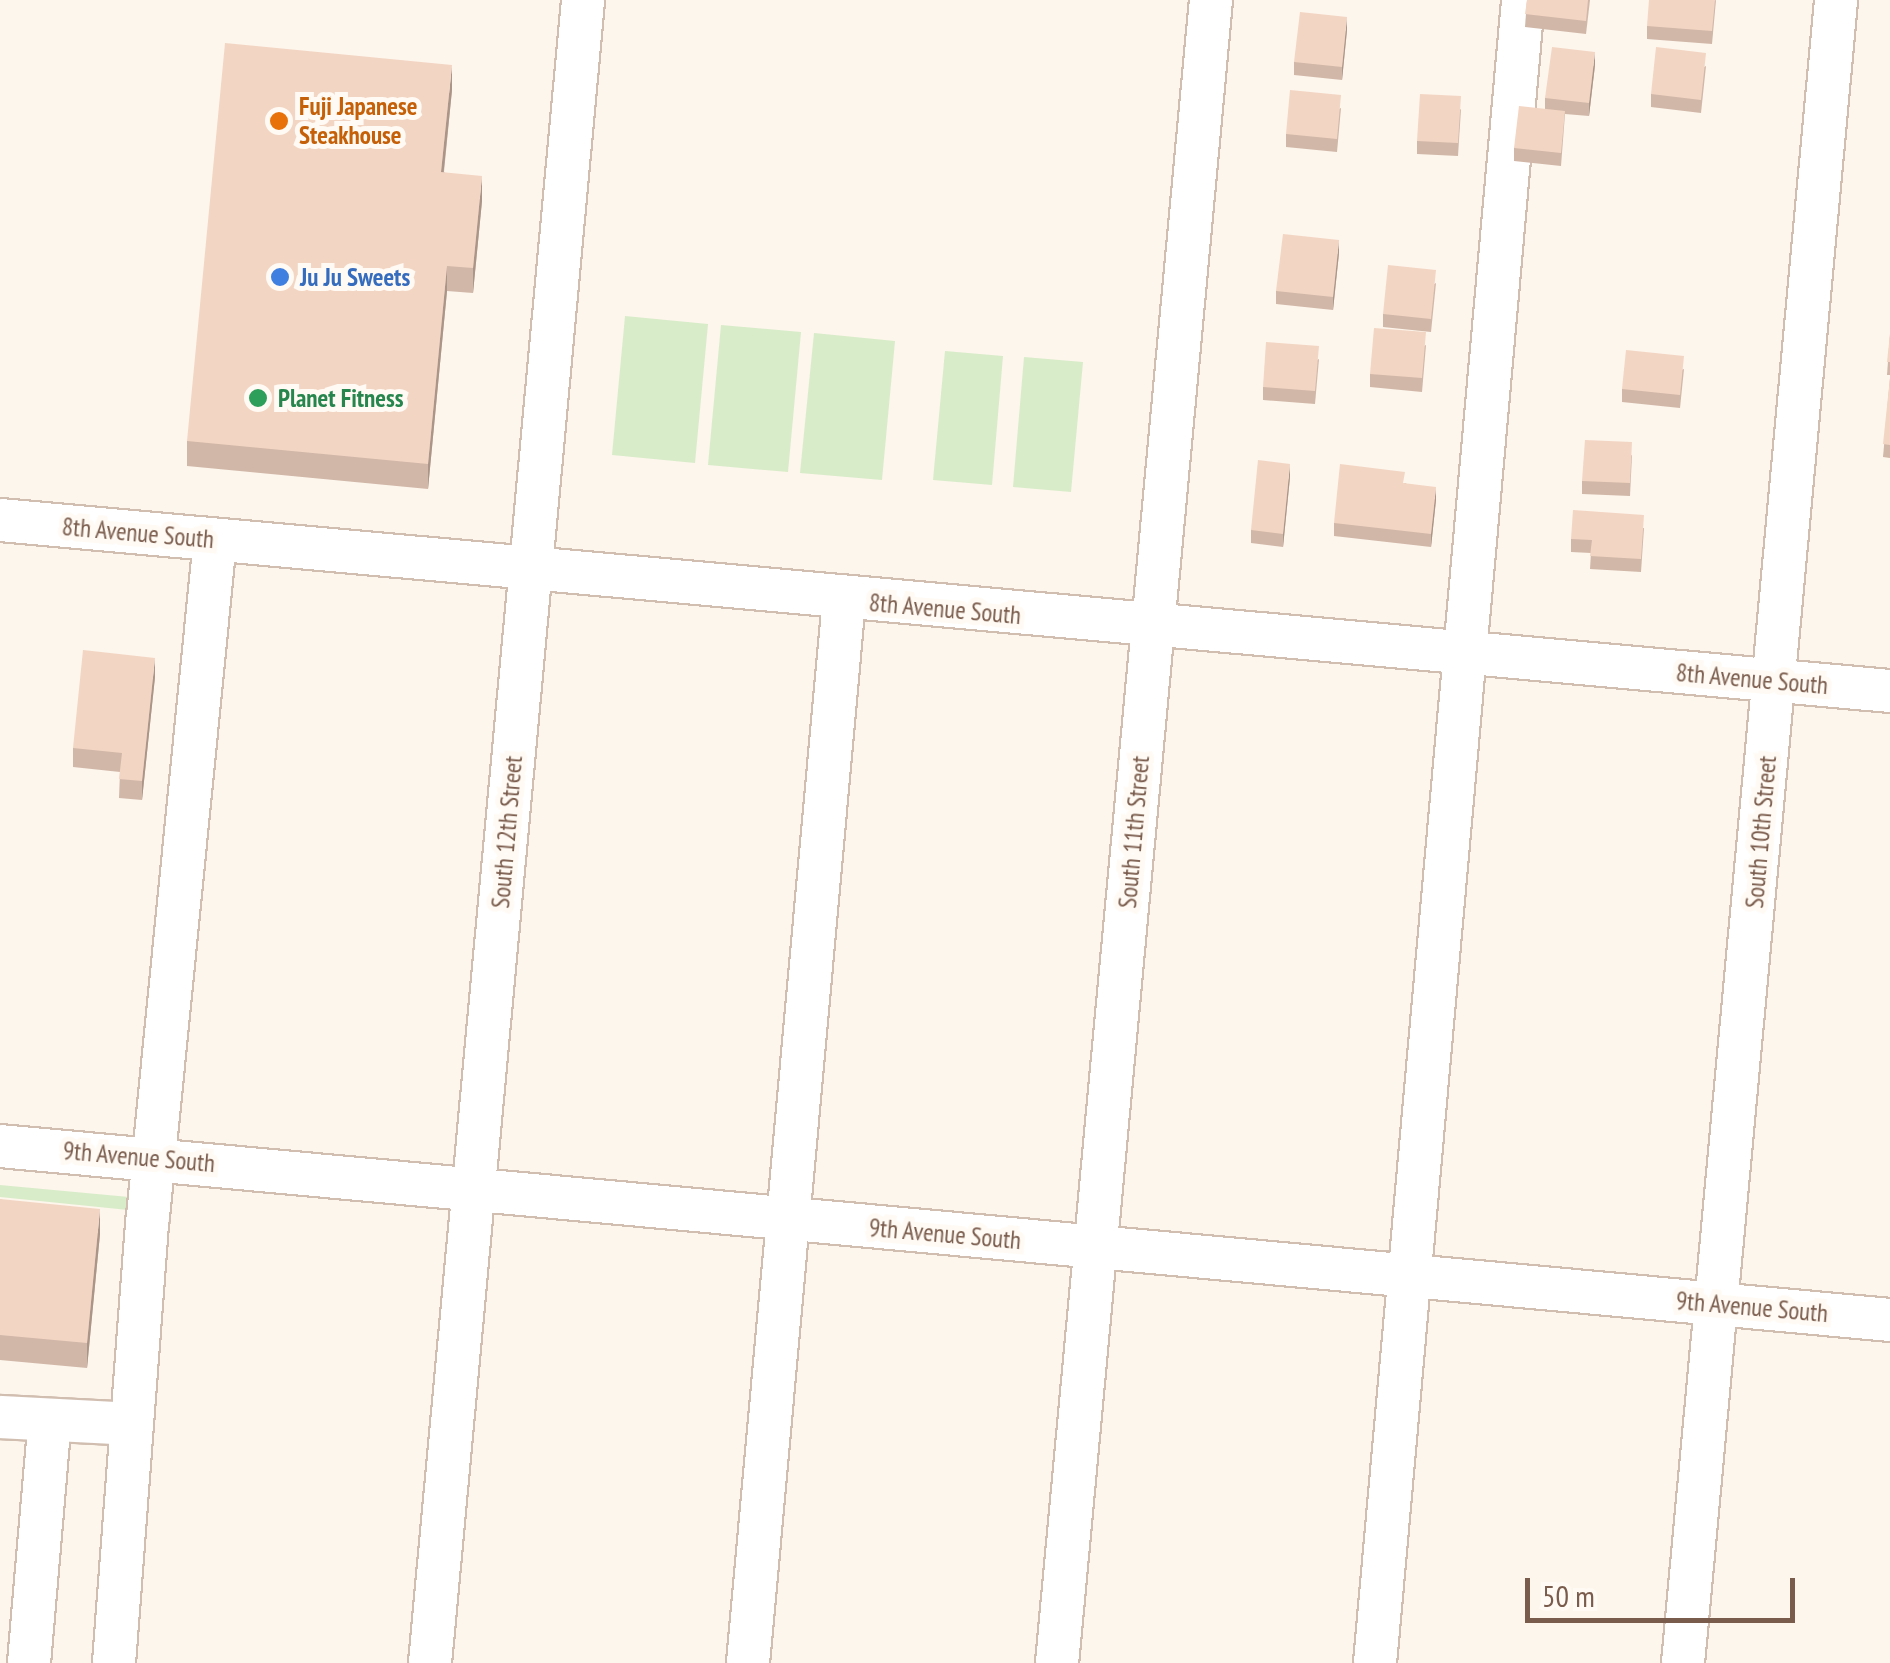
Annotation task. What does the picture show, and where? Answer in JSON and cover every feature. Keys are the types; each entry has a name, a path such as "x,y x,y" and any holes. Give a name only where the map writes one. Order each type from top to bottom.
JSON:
{"street":[{"name":"South 12th Street","path":"430,1663 583,0"},
{"name":"South 11th Street","path":"1056,1663 1211,0"},
{"path":"1375,1663 1524,0"},
{"name":"South 10th Street","path":"1683,1663 1836,0"},
{"name":"8th Avenue South","path":"0,520 1890,692"},
{"path":"114,1663 155,1157 215,540"},
{"path":"748,1663 844,599"},
{"name":"9th Avenue South","path":"0,1146 155,1157 1095,1249 1890,1320"},
{"path":"0,1417 132,1424"},
{"path":"29,1663 50,1420"}],"green space":[{"path":"625,316 708,324 695,463 612,455"},
{"path":"721,325 801,332 788,472 708,465"},
{"path":"814,333 895,341 882,480 800,473"},
{"path":"945,351 1003,356 992,485 933,480"},
{"path":"1024,357 1083,362 1071,492 1013,487"},
{"path":"0,1185 129,1197 138,1211 0,1197"}],"building":[{"path":"1527,0 1588,0 1586,21 1525,14"},
{"path":"1649,0 1715,0 1712,31 1647,26"},
{"path":"1300,12 1347,17 1342,67 1294,62"},
{"path":"225,43 452,65 441,172 482,176 473,268 447,266 428,464 187,441"},
{"path":"1552,47 1595,52 1589,103 1545,98"},
{"path":"1656,47 1706,53 1701,100 1651,94"},
{"path":"1290,90 1341,95 1337,139 1286,134"},
{"path":"1420,94 1461,96 1458,143 1417,141"},
{"path":"1519,106 1565,111 1561,153 1514,148"},
{"path":"1283,234 1339,240 1333,297 1276,291"},
{"path":"1388,265 1436,270 1431,319 1383,314"},
{"path":"1374,328 1426,332 1422,378 1370,374"},
{"path":"1266,342 1319,346 1315,391 1263,387"},
{"path":"1626,350 1684,356 1680,395 1622,389"},
{"path":"1890,378 1890,445 1883,444"},
{"path":"1585,440 1632,442 1630,483 1582,481"},
{"path":"1258,460 1290,464 1283,534 1251,530"},
{"path":"1340,464 1405,472 1403,483 1436,487 1431,534 1334,523"},
{"path":"1573,510 1644,515 1641,559 1590,556 1592,540 1571,539"},
{"path":"83,650 155,658 142,781 119,779 122,753 73,748"},
{"path":"0,1199 100,1209 87,1343 0,1335"}],"place":[{"name":"Fuji Japanese Steakhouse","path":"279,121"},
{"name":"Ju Ju Sweets","path":"280,277"},
{"name":"Planet Fitness","path":"258,398"}]}
